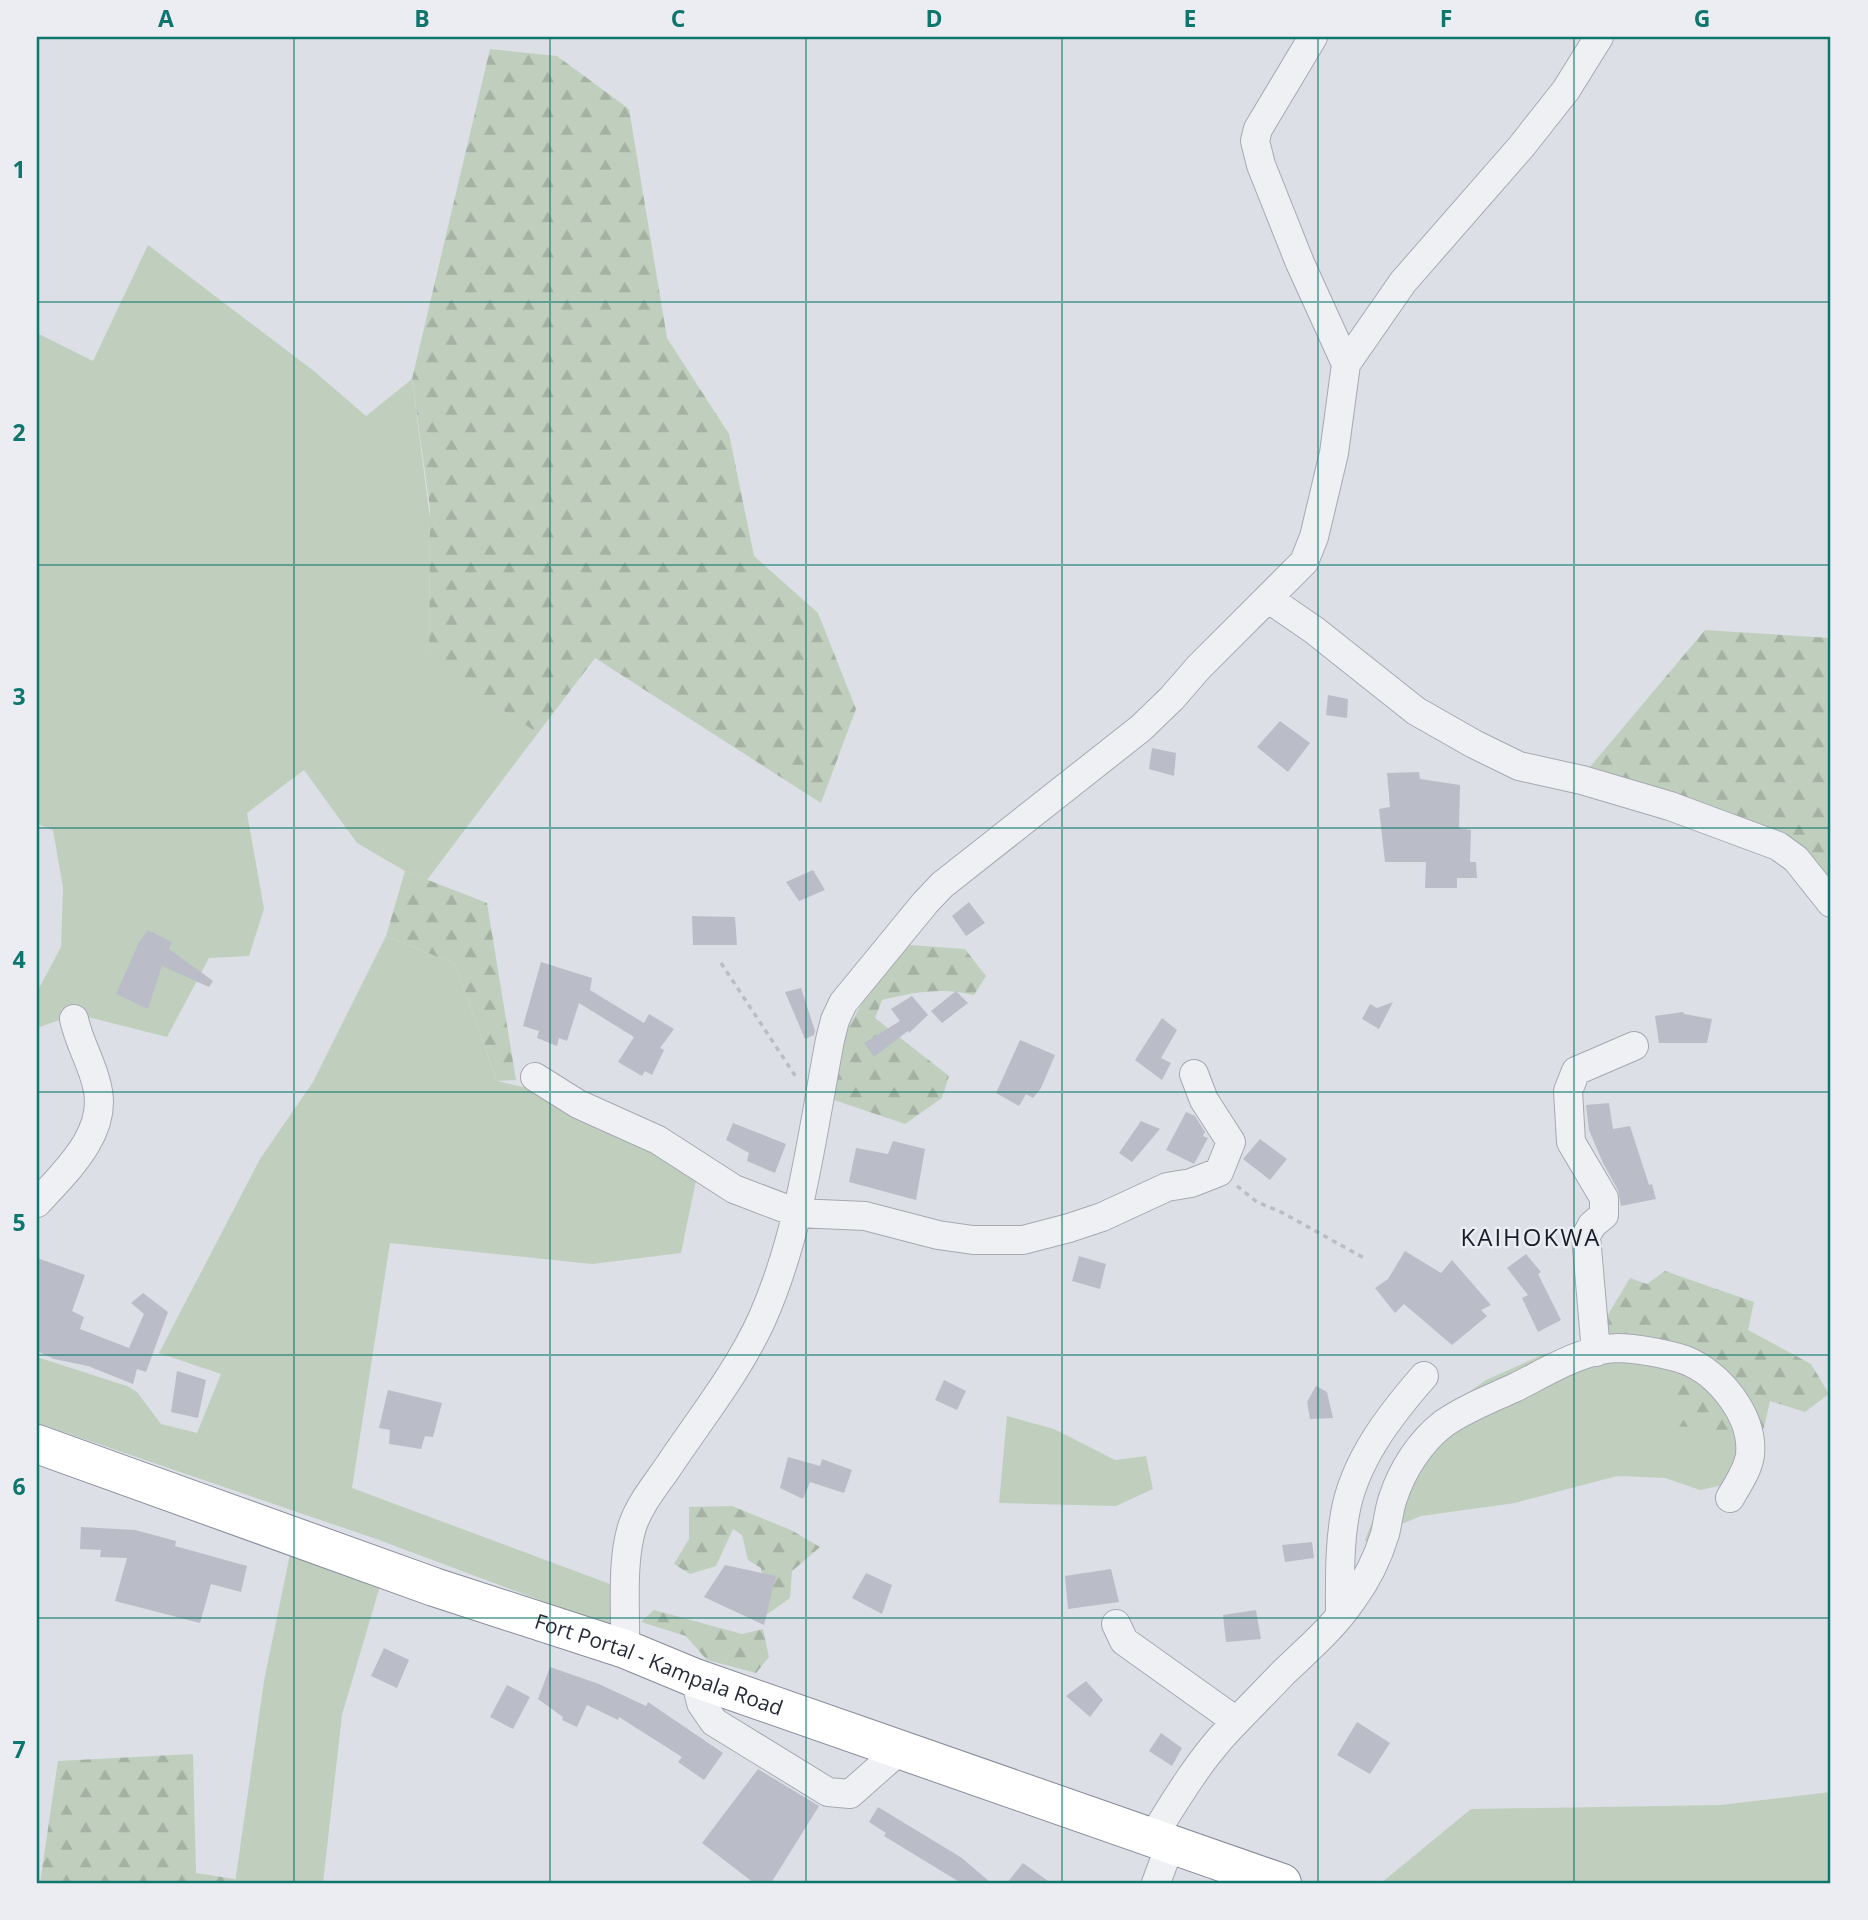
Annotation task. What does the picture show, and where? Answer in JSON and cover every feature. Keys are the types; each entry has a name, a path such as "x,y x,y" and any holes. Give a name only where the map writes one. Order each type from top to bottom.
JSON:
{"highway":[{"name":"Fort Portal - Kampala Road","path":"37,1444 434,1587 625,1649 695,1678 902,1748 1282,1883"}],"street":[{"path":"1313,37 1258,129 1255,141 1261,165 1300,263 1346,364"},
{"path":"625,1649 628,1545 633,1523 751,1342 780,1275 797,1213 832,1030 844,1003 942,885 1142,728 1304,562 1314,537 1334,453 1346,364 1402,282 1521,147 1566,90 1599,37"},
{"path":"1269,599 1325,638 1416,711 1474,744 1519,766 1582,780 1670,806 1778,846 1796,859 1831,903"},
{"path":"37,1203 82,1151 92,1132 99,1108 98,1087 78,1037 74,1019"},
{"path":"1596,1352 1587,1236 1592,1225 1604,1215 1604,1198 1570,1142 1568,1091 1576,1071 1634,1046"},
{"path":"535,1077 578,1104 658,1140 734,1189 797,1213 864,1216 938,1235 973,1240 1023,1240 1102,1217 1167,1187 1191,1183 1220,1172 1231,1142 1205,1100 1194,1074"},
{"path":"1156,1883 1161,1842 1185,1784 1236,1721 1340,1616 1370,1571 1385,1534 1392,1500 1401,1477 1430,1437 1444,1424 1566,1362 1596,1352 1615,1348 1633,1349 1684,1360 1717,1381 1736,1404 1747,1426 1750,1454 1743,1476 1730,1497"},
{"path":"1340,1616 1345,1512 1358,1469 1398,1406 1424,1376"},
{"path":"1116,1624 1124,1641 1236,1721"},
{"path":"695,1678 701,1703 714,1722 828,1792 850,1794 902,1748"}],"path":[{"path":"721,963 817,1108"},
{"path":"1220,1172 1256,1202 1281,1212 1366,1259"}],"green space":[{"path":"490,49 557,56 629,109 667,338 729,434 754,556 818,613 856,709 821,803 595,658 538,733 429,663 430,508 412,379"},
{"path":"148,245 315,372 366,416 412,379 430,518 429,662 538,733 427,880 405,871 357,843 304,770 247,813 264,909 249,956 209,958 167,1037 76,1014 37,1028 37,992 61,947 63,888 53,830 37,824 37,333 93,361"},
{"path":"1705,630 1831,638 1831,895 1795,849 1584,774"},
{"path":"405,871 487,903 516,1080 497,1081 455,964 386,936"},
{"path":"386,936 455,964 497,1081 561,1096 698,1171 681,1253 592,1264 390,1243 352,1488 610,1584 622,1615 615,1623 601,1623 379,1540 37,1423 37,1357 127,1386 137,1392 161,1424 197,1433 221,1374 159,1353 260,1159 313,1082"},
{"path":"896,944 965,949 986,976 974,995 951,991 928,992 882,1000 875,1018 949,1076 942,1098 905,1124 828,1098 843,1037"},
{"path":"1665,1271 1754,1302 1748,1330 1811,1364 1829,1394 1805,1412 1770,1401 1764,1428 1737,1441 1692,1427 1667,1426 1678,1386 1714,1372 1597,1333 1630,1278 1647,1284"},
{"path":"1605,1342 1650,1343 1754,1424 1733,1483 1700,1490 1665,1478 1617,1476 1515,1503 1421,1516 1392,1528 1380,1555 1365,1540 1389,1479 1433,1418 1486,1380 1542,1355"},
{"path":"1007,1416 1054,1429 1115,1460 1146,1456 1153,1489 1116,1506 999,1503"},
{"path":"732,1506 791,1530 820,1547 792,1571 790,1598 766,1615 761,1568 748,1560 742,1535 733,1529 716,1566 690,1574 674,1564 689,1539 689,1507"},
{"path":"291,1549 380,1586 342,1715 323,1883 235,1883 264,1681"},
{"path":"654,1610 742,1634 763,1629 769,1657 756,1673 707,1660 686,1636 641,1622"},
{"path":"193,1754 196,1873 235,1879 235,1883 40,1883 58,1761"},
{"path":"1831,1792 1831,1883 1381,1883 1471,1809 1720,1805"}],"building":[{"path":"1328,695 1348,699 1347,718 1326,715"},
{"path":"1280,721 1310,743 1288,772 1257,747"},
{"path":"1152,748 1176,753 1174,776 1149,769"},
{"path":"1419,772 1420,779 1460,785 1459,828 1471,830 1470,862 1476,862 1477,878 1457,878 1457,888 1425,888 1426,862 1385,862 1379,809 1390,807 1387,773"},
{"path":"813,870 825,890 799,901 786,882"},
{"path":"969,902 985,923 966,936 952,916"},
{"path":"692,916 735,917 737,945 693,945"},
{"path":"148,930 172,942 169,949 213,981 209,987 162,966 148,1009 116,994 139,942"},
{"path":"541,962 592,978 590,990 644,1023 649,1014 674,1029 660,1048 664,1050 652,1075 645,1071 642,1076 618,1062 634,1037 579,1003 567,1041 559,1038 557,1046 537,1038 539,1031 523,1026"},
{"path":"801,988 815,1031 814,1035 805,1039 785,992"},
{"path":"956,991 968,1003 942,1023 931,1011"},
{"path":"912,996 928,1015 909,1033 908,1031 874,1057 864,1043 900,1021 891,1009"},
{"path":"1393,1002 1379,1029 1362,1019 1370,1004 1377,1008"},
{"path":"1683,1012 1712,1019 1707,1043 1659,1043 1655,1016"},
{"path":"1162,1018 1177,1030 1161,1058 1171,1063 1162,1080 1135,1060"},
{"path":"1020,1040 1055,1055 1041,1088 1033,1098 1026,1094 1019,1106 996,1093"},
{"path":"1609,1103 1613,1129 1630,1126 1656,1199 1621,1206 1618,1190 1589,1130 1586,1105"},
{"path":"1186,1112 1195,1116 1205,1132 1203,1136 1208,1138 1194,1164 1166,1150"},
{"path":"1141,1121 1160,1129 1132,1162 1119,1153"},
{"path":"733,1123 786,1144 775,1173 747,1161 749,1153 726,1140"},
{"path":"1260,1139 1287,1159 1270,1180 1243,1159"},
{"path":"893,1141 925,1149 916,1200 849,1182 856,1148 888,1154"},
{"path":"1405,1251 1441,1273 1452,1260 1491,1305 1481,1310 1487,1316 1452,1345 1404,1304 1395,1313 1375,1288 1388,1279"},
{"path":"1526,1254 1541,1272 1538,1274 1561,1320 1538,1332 1522,1298 1528,1295 1507,1268"},
{"path":"1079,1256 1106,1264 1100,1289 1072,1281"},
{"path":"37,1258 85,1275 72,1311 84,1317 80,1329 129,1348 144,1314 131,1303 143,1293 168,1312 146,1372 137,1369 133,1384 88,1366 54,1359 37,1351"},
{"path":"177,1371 206,1380 198,1418 171,1412"},
{"path":"944,1380 966,1391 957,1410 935,1400"},
{"path":"1316,1386 1327,1392 1333,1418 1310,1419 1307,1402"},
{"path":"388,1390 442,1403 433,1437 425,1436 421,1449 389,1444 390,1430 379,1428"},
{"path":"788,1457 820,1466 822,1459 852,1470 844,1493 810,1482 803,1499 780,1488"},
{"path":"81,1527 135,1530 176,1541 175,1546 247,1566 241,1592 211,1584 200,1623 115,1601 127,1558 100,1557 101,1550 80,1549"},
{"path":"1312,1542 1314,1558 1285,1562 1282,1545"},
{"path":"725,1565 776,1576 764,1625 704,1597"},
{"path":"1111,1569 1119,1602 1068,1609 1065,1576"},
{"path":"866,1573 892,1585 882,1614 852,1598"},
{"path":"1256,1610 1261,1639 1226,1642 1223,1615"},
{"path":"384,1648 409,1660 397,1688 371,1676"},
{"path":"550,1667 599,1684 646,1706 648,1702 723,1753 704,1780 678,1762 682,1757 619,1717 618,1720 587,1705 577,1727 562,1720 563,1717 538,1699"},
{"path":"1086,1681 1103,1700 1090,1717 1066,1696"},
{"path":"507,1685 530,1697 513,1729 490,1717"},
{"path":"1357,1722 1390,1743 1370,1774 1337,1755"},
{"path":"1161,1733 1182,1748 1172,1766 1149,1751"},
{"path":"758,1769 819,1806 771,1883 754,1883 702,1843"},
{"path":"878,1807 962,1858 991,1883 961,1883 884,1836 886,1833 869,1822"},
{"path":"1023,1863 1051,1883 1007,1883"}],"district":[{"name":"KAIHOKWA","path":"1531,1236"}]}
